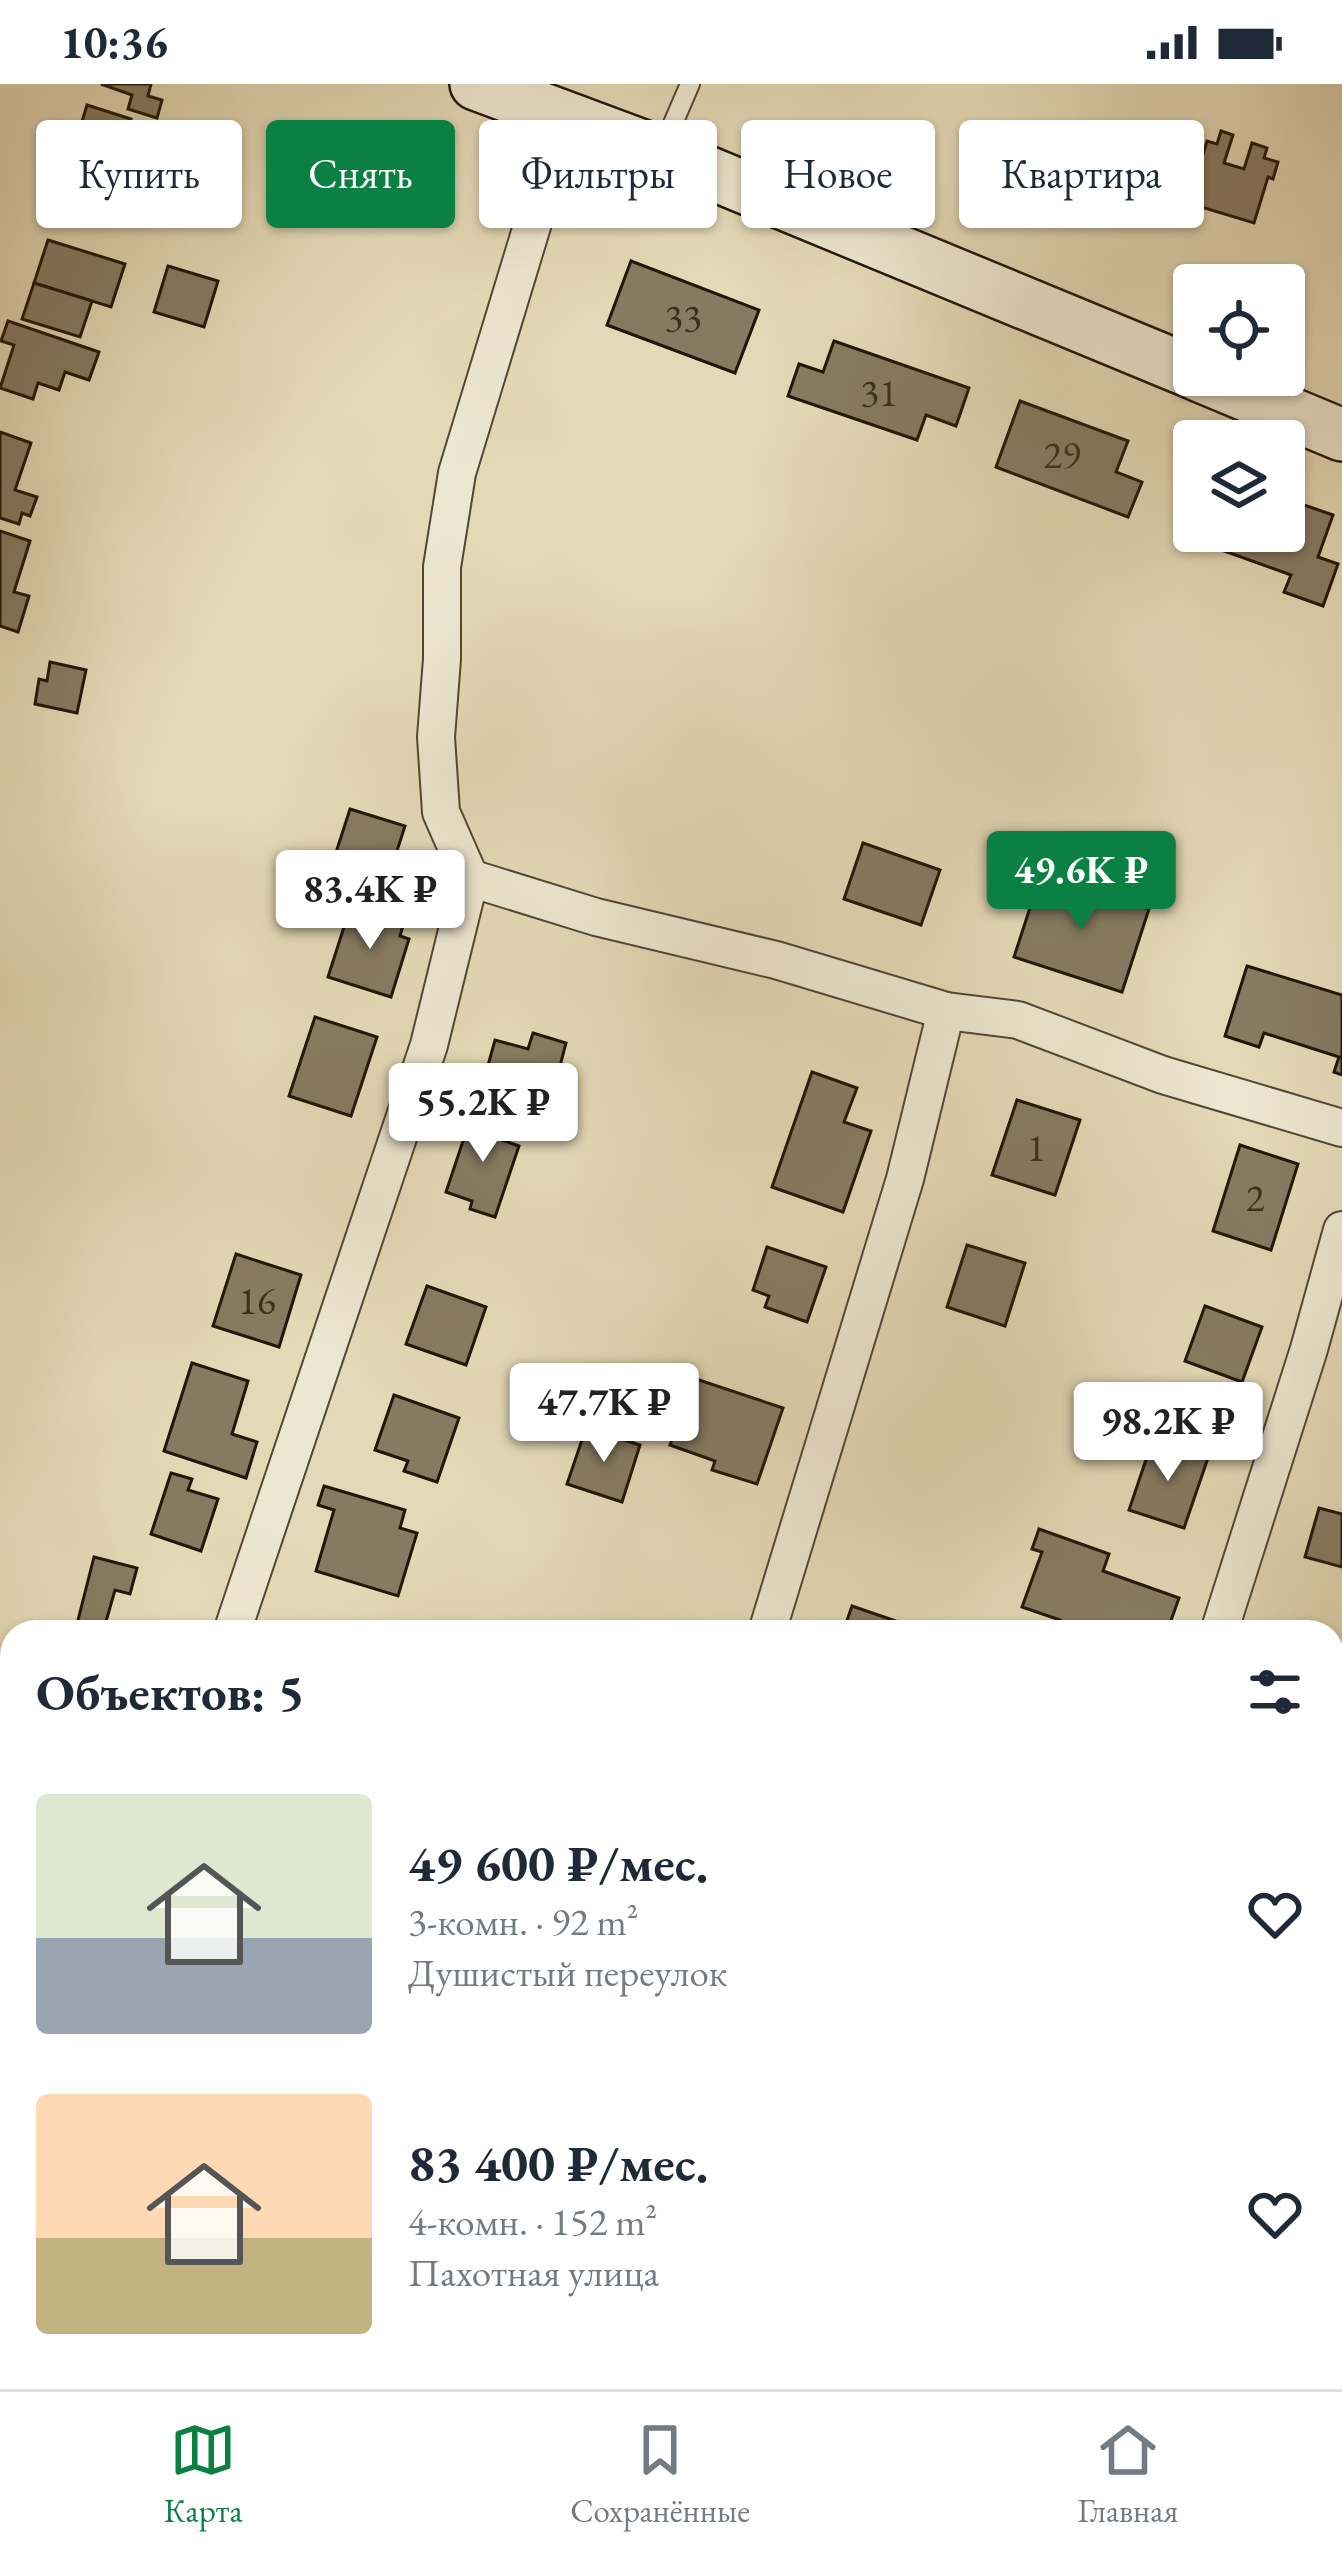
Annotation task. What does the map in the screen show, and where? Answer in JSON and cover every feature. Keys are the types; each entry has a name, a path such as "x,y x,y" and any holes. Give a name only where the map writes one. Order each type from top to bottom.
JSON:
{"main road":[{"path":"509,89 576,120"},
{"path":"717,176 1173,364"},
{"path":"1249,396 1342,435"}],"street":[{"path":"236,1620 430,1045 470,878 441,812 436,737 442,567 457,473 546,180 571,118"},
{"path":"470,878 596,917 776,960 946,1011 1018,1020 1163,1075 1342,1128"},
{"path":"771,1620 905,1179 946,1011"},
{"path":"1223,1620 1342,1230"}],"lane":[{"path":"675,120 690,84"}],"building":[{"path":"101,84 151,84 148,96 162,100 157,118 128,109 132,95"},
{"path":"87,105 131,119 131,120 83,120"},
{"path":"1221,131 1233,135 1224,163 1244,169 1252,143 1267,148 1264,158 1278,162 1273,179 1268,177 1254,223 1204,208 1204,151 1207,141 1217,144"},
{"path":"48,240 125,264 111,307 34,283"},
{"path":"631,261 759,310 735,373 607,325"},
{"path":"168,266 218,281 204,327 154,312"},
{"path":"34,283 92,301 80,337 22,319"},
{"path":"8,321 99,352 89,380 65,372 59,390 38,383 33,399 0,388 14,345 1,341"},
{"path":"834,341 969,388 956,426 926,415 917,440 788,396 799,364 823,372"},
{"path":"1020,401 1128,441 1116,472 1142,482 1128,517 996,467"},
{"path":"0,432 31,443 15,490 37,497 30,516 22,513 19,524 0,518"},
{"path":"1305,505 1333,515 1318,557 1338,564 1323,606 1284,592 1291,575 1227,552 1305,552"},
{"path":"0,531 30,541 14,592 29,596 18,632 0,626"},
{"path":"50,662 86,670 77,713 35,704 39,679 47,681"},
{"path":"350,809 405,826 395,857 406,860 391,898 329,874"},
{"path":"863,843 940,870 921,925 844,899"},
{"path":"1041,874 1149,909 1122,992 1014,957"},
{"path":"351,905 404,922 400,936 409,939 391,997 328,977"},
{"path":"1247,966 1342,995 1342,1075 1334,1072 1339,1057 1264,1033 1259,1047 1225,1036"},
{"path":"315,1017 377,1037 351,1116 289,1096"},
{"path":"533,1033 566,1043 559,1070 551,1068 539,1111 480,1094 495,1040 528,1049"},
{"path":"812,1072 857,1088 844,1122 871,1131 843,1212 772,1187"},
{"path":"1017,1100 1080,1120 1055,1195 992,1175"},
{"path":"473,1111 505,1121 499,1139 519,1146 495,1217 470,1209 472,1201 446,1192"},
{"path":"1240,1145 1298,1164 1271,1250 1213,1231"},
{"path":"967,1245 1025,1263 1005,1326 947,1307"},
{"path":"767,1247 826,1267 807,1322 765,1307 769,1296 753,1290"},
{"path":"236,1254 301,1275 279,1347 213,1326"},
{"path":"427,1286 486,1307 466,1365 406,1344"},
{"path":"1205,1306 1262,1327 1242,1382 1185,1361"},
{"path":"192,1363 248,1381 232,1434 257,1442 246,1478 164,1451"},
{"path":"693,1378 783,1408 757,1484 712,1470 715,1461 670,1445"},
{"path":"394,1395 459,1418 437,1482 404,1471 408,1461 375,1450"},
{"path":"586,1428 640,1445 622,1502 567,1484"},
{"path":"1153,1439 1208,1458 1184,1528 1129,1510"},
{"path":"171,1473 192,1479 188,1490 218,1499 201,1551 151,1534"},
{"path":"324,1486 405,1510 400,1528 417,1533 398,1596 316,1571 334,1510 318,1505"},
{"path":"1319,1508 1342,1514 1342,1567 1305,1557"},
{"path":"1039,1529 1109,1554 1103,1571 1179,1598 1171,1620 1060,1620 1022,1607 1042,1552 1032,1549"},
{"path":"94,1557 137,1568 130,1594 115,1590 106,1620 78,1620"},
{"path":"852,1606 893,1620 847,1620"}]}
